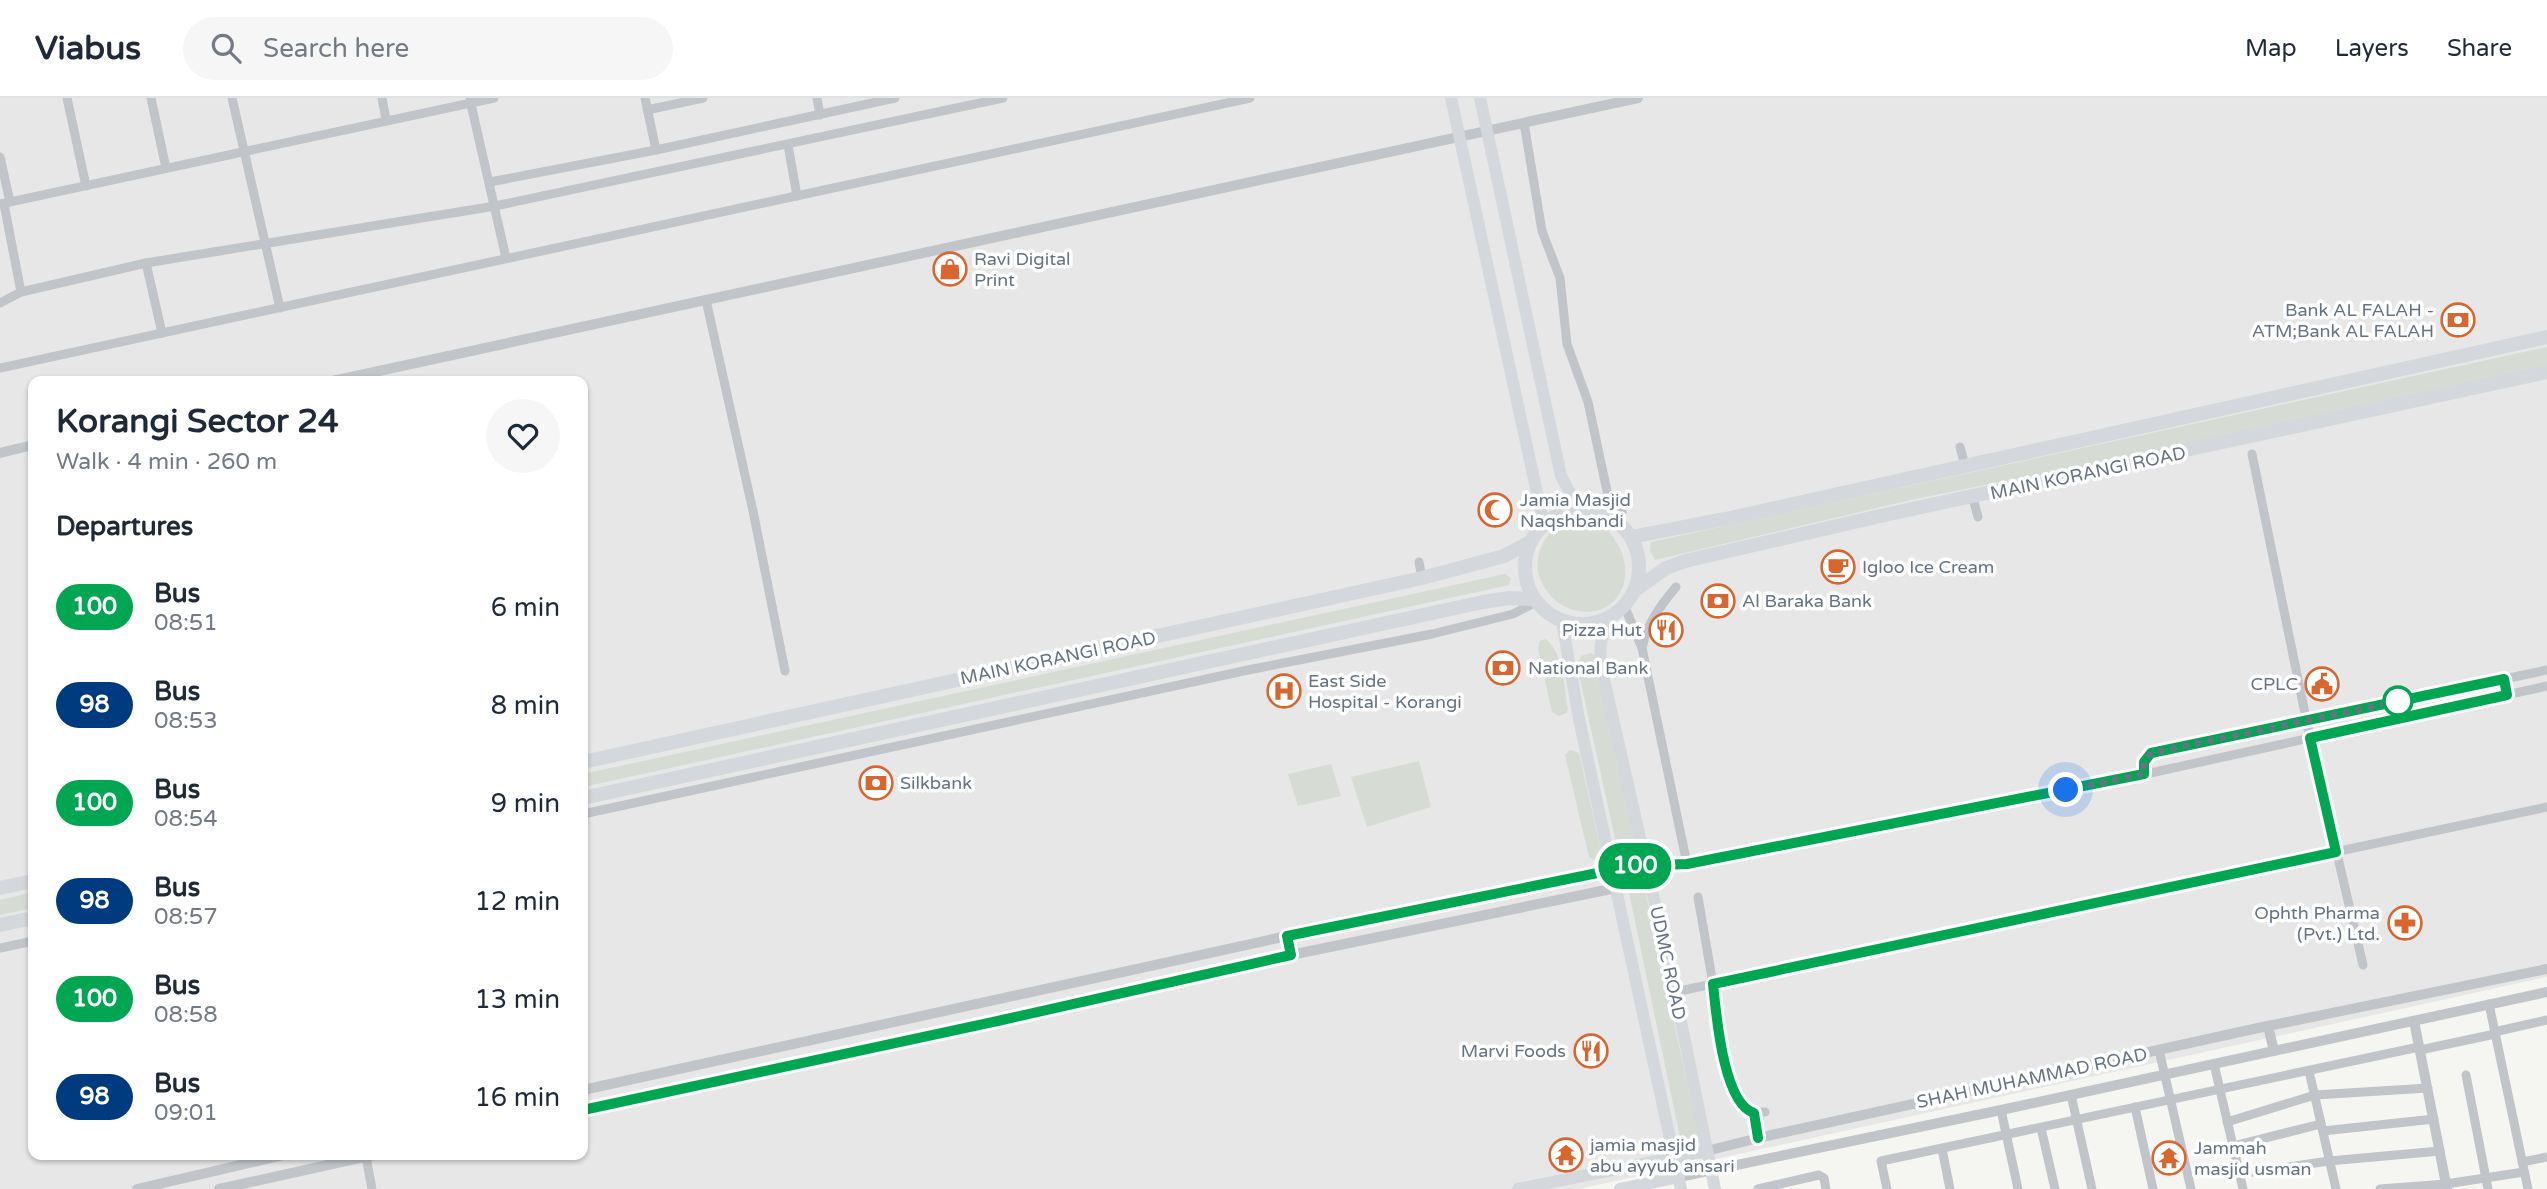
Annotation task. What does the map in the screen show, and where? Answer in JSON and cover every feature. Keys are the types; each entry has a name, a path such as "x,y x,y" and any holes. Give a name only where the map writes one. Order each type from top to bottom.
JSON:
{"main road":[{"path":"1451,98 1544,525"},
{"path":"1480,98 1561,476 1574,500 1589,510"},
{"name":"MAIN KORANGI ROAD","path":"1631,537 1735,517 2547,337"},
{"name":"MAIN KORANGI ROAD","path":"1635,590 1667,569 1685,561 2547,372"},
{"path":"1589,510 1598,511 1616,521 1631,537 1638,552 1640,571 1635,590 1625,605 1611,617 1596,624 1579,625 1562,621 1547,613 1535,600 1526,580 1524,561 1530,542 1544,525 1566,512 1589,510"},
{"name":"MAIN KORANGI ROAD","path":"588,761 1422,578 1504,556 1530,542"},
{"name":"MAIN KORANGI ROAD","path":"588,797 1483,602 1509,598 1535,600"},
{"name":"UDMC ROAD","path":"1611,617 1601,637 1601,666 1675,992 1715,1189"},
{"name":"UDMC ROAD","path":"1562,621 1579,719 1680,1183"},
{"path":"0,888 28,882"},
{"path":"0,925 28,919"},
{"name":"SHAH MUHAMMAD ROAD","path":"1518,1189 1707,1152"},
{"name":"SHAH MUHAMMAD ROAD","path":"1620,1189 1661,1180 1680,1183"}],"street":[{"path":"67,98 86,186"},
{"path":"151,98 166,168"},
{"path":"232,98 280,308"},
{"path":"382,98 386,120"},
{"path":"4,203 470,100 494,98"},
{"path":"645,98 656,150"},
{"path":"647,110 703,98"},
{"path":"817,98 820,115"},
{"path":"489,182 656,150 895,98"},
{"path":"0,303 21,292 146,263 495,206 1003,98"},
{"path":"0,368 1250,98"},
{"path":"356,376 1637,98"},
{"path":"470,100 506,258"},
{"path":"1524,123 1542,231 1560,278 1567,344 1588,402 1607,491 1612,503 1622,512 1589,510"},
{"path":"788,145 797,196"},
{"path":"0,157 4,203 21,292"},
{"path":"146,263 162,333"},
{"path":"706,300 753,510 785,671"},
{"path":"0,453 28,446"},
{"path":"1960,447 1965,465"},
{"path":"2252,454 2306,720 2363,965"},
{"path":"1973,498 1978,517"},
{"path":"1419,562 1422,578"},
{"path":"1642,648 1645,634 1656,613 1676,587"},
{"path":"588,813 1319,655 1478,624 1513,614 1535,600"},
{"path":"1625,605 1642,648 1687,864"},
{"path":"1316,637 1319,655"},
{"path":"2144,774 2144,762 2151,753 2547,670"},
{"path":"2504,679 2507,695"},
{"path":"588,1089 1287,936 1613,870 1687,864 2144,774 2547,686"},
{"path":"1675,992 2547,807"},
{"path":"588,1109 1291,955 1616,888"},
{"path":"1698,897 1723,1057 1738,1100 1747,1111 1765,1112"},
{"path":"1287,936 1291,955"},
{"path":"0,948 28,941"},
{"path":"1166,963 1169,983"},
{"name":"SHAH MUHAMMAD ROAD","path":"1707,1152 1752,1139 2268,1026 2547,969"},
{"name":"SHAH MUHAMMAD ROAD","path":"1680,1183 1712,1171 2547,992"},
{"path":"998,1000 1002,1020"},
{"path":"2489,1004 2528,1189"},
{"path":"1887,1189 1881,1161 2547,1020"},
{"path":"2414,1021 2447,1186"},
{"path":"890,1023 894,1043"},
{"path":"2268,1026 2274,1051"},
{"path":"771,1050 775,1068"},
{"path":"2159,1050 2191,1189"},
{"path":"2214,1064 2243,1189"},
{"path":"2309,1071 2336,1189"},
{"path":"2466,1075 2488,1189"},
{"path":"2227,1122 2315,1095 2428,1088"},
{"path":"2071,1095 2092,1189"},
{"path":"2135,1108 2153,1189"},
{"path":"2001,1110 2018,1189"},
{"path":"1753,1162 1746,1158 1742,1151 1752,1139 1754,1113"},
{"path":"2233,1146 2322,1127 2434,1119"},
{"path":"2041,1128 2055,1189"},
{"path":"1942,1149 1950,1189"},
{"path":"2239,1174 2329,1161 2440,1151"},
{"path":"2380,1189 2447,1186 2523,1167 2547,1157"},
{"path":"137,1189 262,1160"},
{"path":"219,1189 340,1160"},
{"path":"370,1160 372,1189"},
{"path":"1655,1162 1665,1169 1665,1176 1661,1180"},
{"path":"1758,1189 1819,1175 1824,1178 1826,1189"}],"shaded area":[{"path":"0,98 2547,98 2547,977 1579,1189 0,1189"},
{"path":"2547,347 2547,367 2210,440 1915,499 1655,560 1650,551 1651,542"},
{"path":"1575,519 1602,524 1617,544 1625,566 1624,583 1619,595 1602,609 1592,612 1570,609 1559,603 1542,584 1538,573 1540,550 1545,540 1563,524"},
{"path":"1505,574 1511,578 1509,585 588,786 588,773"},
{"path":"1545,639 1556,652 1564,681 1568,709 1567,713 1559,716 1552,712 1538,649 1540,641"},
{"path":"1591,653 1596,657 1637,852 1629,859 1618,852 1577,665 1581,656"},
{"path":"1570,750 1579,753 1602,854 1597,861 1589,857 1565,755"},
{"path":"1419,761 1431,807 1367,827 1351,777"},
{"path":"1331,764 1341,796 1298,806 1288,774"},
{"path":"1630,871 1638,871 1642,877 1700,1141 1693,1148 1686,1147 1681,1142 1626,878"},
{"path":"28,893 28,909 0,915 0,900"}],"bus line":[{"name":"100","path":"588,1109 1291,955 1287,936 1632,866 1687,864 2144,774 2144,762 2151,753 2504,679 2507,695 2310,738 2336,852 1713,984 1723,1057 1738,1100 1747,1111 1754,1113 1758,1138"}],"place":[{"name":"Ravi Digital Print","path":"950,269"},
{"name":"Bank AL FALAH - ATM;Bank AL FALAH","path":"2458,320"},
{"name":"Jamia Masjid Naqshbandi","path":"1495,510"},
{"name":"Igloo Ice Cream","path":"1838,567"},
{"name":"Al Baraka Bank","path":"1718,601"},
{"name":"Pizza Hut","path":"1666,630"},
{"name":"National Bank","path":"1503,668"},
{"name":"CPLC","path":"2322,684"},
{"name":"East Side Hospital - Korangi","path":"1284,691"},
{"name":"Silkbank","path":"876,783"},
{"name":"Ophth Pharma (Pvt.) Ltd.","path":"2405,923"},
{"name":"Marvi Foods","path":"1591,1051"},
{"name":"jamia masjid abu ayyub ansari","path":"1566,1155"},
{"name":"Jammah masjid usman","path":"2169,1158"}],"route":[{"path":"2066,790 2144,774 2144,762 2151,753 2405,700 2398,701"}]}
